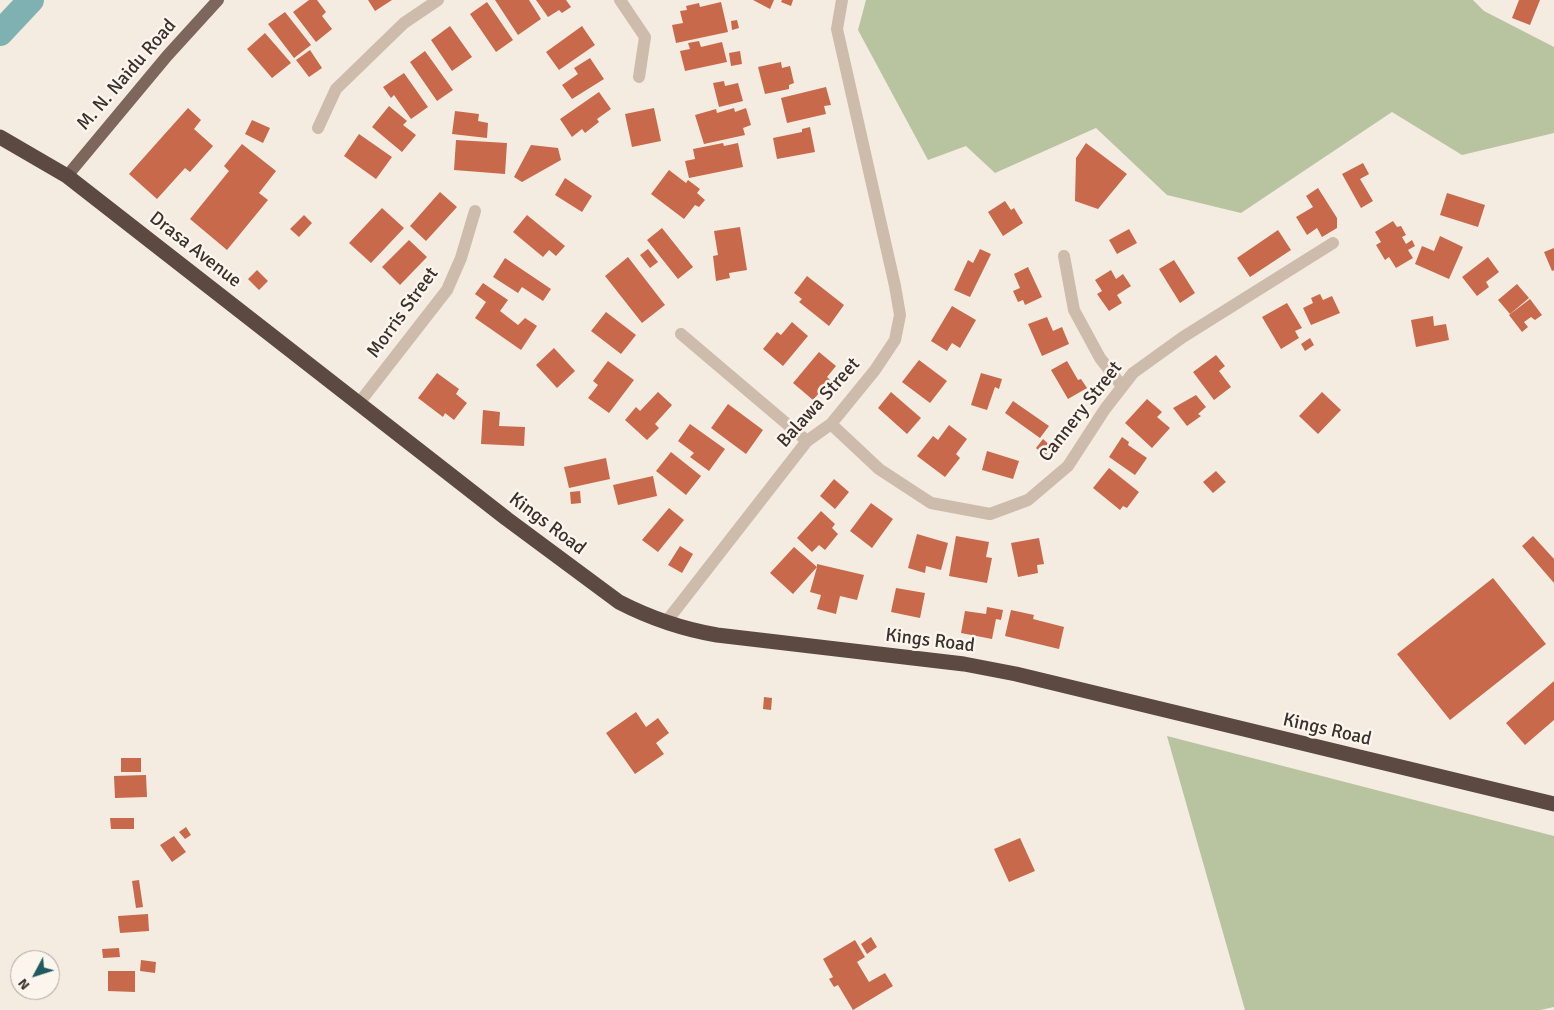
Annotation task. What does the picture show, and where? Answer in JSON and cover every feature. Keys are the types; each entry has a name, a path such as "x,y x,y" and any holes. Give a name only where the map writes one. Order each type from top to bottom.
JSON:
{"highway":[{"name":"Drasa Avenue","path":"0,137 66,176 359,404"},
{"name":"Kings Road","path":"359,404 507,519 619,602 666,622 717,635 964,664 1008,673 1554,804"}],"main road":[{"name":"M. N. Naidu Road","path":"66,176 167,56 218,0"}],"street":[{"path":"318,128 336,89 404,23 438,0"},
{"path":"620,0 645,37 639,77"},
{"name":"Balawa Street","path":"666,622 807,441 831,424 875,370 895,340 900,315 837,29 842,0"},
{"name":"Morris Street","path":"359,404 447,290 461,258 475,211"},
{"name":"Cannery Street","path":"831,424 879,469 931,503 990,514 1028,500 1068,466 1122,386 1133,373 1183,336 1333,243"},
{"path":"1064,256 1074,310 1100,358 1122,386"},
{"path":"680,334 807,441"}],"green space":[{"path":"866,0 1473,0 1484,11 1554,47 1554,133 1462,155 1392,112 1241,213 1167,195 1096,128 995,173 966,146 928,160 858,30"},
{"path":"1167,736 1554,836 1554,1007 1540,1010 1245,1010"}],"building":[{"path":"309,0 317,0 326,12 322,16 332,29 316,42 293,12"},
{"path":"368,0 392,0 375,11"},
{"path":"495,0 529,0 541,19 518,35"},
{"path":"536,0 566,0 571,7 562,13 559,10 548,17"},
{"path":"753,0 774,0 770,9"},
{"path":"782,0 793,0 791,6 781,2"},
{"path":"1519,0 1540,0 1530,25 1512,18"},
{"path":"487,2 513,40 496,52 470,14"},
{"path":"721,2 728,32 676,43 672,25 683,23 680,11 687,10 686,6 699,3 700,7"},
{"path":"285,12 311,45 294,58 268,24"},
{"path":"737,20 739,28 732,30 731,21"},
{"path":"450,26 472,57 452,71 431,40"},
{"path":"582,26 595,45 559,70 546,52"},
{"path":"265,33 291,63 272,78 247,49"},
{"path":"699,41 701,47 722,42 727,62 685,71 680,51 690,49 688,43"},
{"path":"310,50 322,68 309,77 296,60"},
{"path":"425,51 453,90 437,101 410,62"},
{"path":"740,51 742,64 731,66 729,53"},
{"path":"590,58 604,79 572,99 562,85 578,74 574,68"},
{"path":"781,62 782,68 790,66 794,83 789,85 789,89 765,94 758,67"},
{"path":"404,73 428,107 411,119 394,95 391,98 383,87"},
{"path":"724,81 725,86 738,83 743,101 719,107 713,83"},
{"path":"826,87 831,105 824,106 826,114 787,123 781,98"},
{"path":"599,92 611,109 597,119 599,122 585,133 582,129 572,137 560,119"},
{"path":"389,106 407,121 403,125 416,135 402,152 372,127"},
{"path":"188,108 201,120 194,129 213,146 190,172 185,168 157,199 129,174"},
{"path":"654,108 661,141 632,147 625,114"},
{"path":"734,108 735,112 746,108 751,125 743,128 745,135 704,144 695,115 716,109 717,113"},
{"path":"455,111 479,114 478,121 488,123 487,138 452,134"},
{"path":"252,120 270,128 263,143 245,134"},
{"path":"810,127 815,152 777,159 773,138 802,132 802,129"},
{"path":"359,134 392,157 376,179 344,156"},
{"path":"456,140 507,143 505,174 454,170"},
{"path":"723,143 724,146 738,143 743,167 689,178 685,161 695,159 693,149"},
{"path":"1086,143 1127,174 1098,209 1075,201 1076,158"},
{"path":"242,144 276,171 259,193 268,200 227,250 190,219 229,171 224,166"},
{"path":"531,145 558,148 561,160 522,182 514,177"},
{"path":"1363,163 1369,174 1360,179 1373,201 1361,208 1342,174"},
{"path":"669,170 686,183 688,180 700,189 697,193 705,200 699,207 695,205 684,219 651,194"},
{"path":"565,178 592,196 582,212 555,195"},
{"path":"1318,188 1337,218 1337,228 1322,237 1317,228 1307,235 1296,217 1313,207 1306,196"},
{"path":"440,192 457,207 426,241 410,226"},
{"path":"1447,193 1485,205 1478,227 1440,215"},
{"path":"1005,201 1011,210 1014,208 1023,223 1003,236 988,212"},
{"path":"382,208 404,228 371,263 349,243"},
{"path":"304,215 312,223 299,237 290,229"},
{"path":"527,215 565,246 556,256 549,250 543,257 513,232"},
{"path":"1393,221 1397,227 1401,226 1406,235 1402,237 1406,244 1412,240 1415,246 1408,250 1413,258 1396,268 1389,257 1385,260 1376,245 1381,242 1375,232"},
{"path":"740,227 747,270 729,273 730,278 716,281 713,256 718,255 714,231"},
{"path":"662,228 693,267 678,279 647,240"},
{"path":"1129,229 1137,243 1117,254 1109,240"},
{"path":"1278,230 1291,250 1250,277 1237,258"},
{"path":"1440,236 1463,247 1449,279 1415,264 1422,246 1434,251"},
{"path":"409,240 427,257 400,285 382,267"},
{"path":"1554,248 1554,270 1552,271 1544,252"},
{"path":"648,249 658,262 650,268 640,255"},
{"path":"980,249 991,254 970,297 954,290 968,260 973,263"},
{"path":"628,257 665,305 642,323 605,276"},
{"path":"1488,257 1499,272 1486,282 1489,287 1477,296 1462,277"},
{"path":"505,258 551,289 543,301 522,287 518,293 493,277"},
{"path":"1174,260 1195,293 1180,303 1159,269"},
{"path":"1028,267 1042,297 1025,305 1023,300 1018,302 1013,291 1020,288 1014,274"},
{"path":"257,270 268,281 259,290 248,279"},
{"path":"1111,270 1116,279 1123,274 1131,286 1117,295 1122,303 1109,311 1097,294 1102,291 1095,280"},
{"path":"807,276 844,305 829,326 799,302 802,299 794,293"},
{"path":"483,283 508,300 500,311 518,325 525,318 537,326 521,350 475,318 486,302 475,294"},
{"path":"1517,284 1529,298 1510,314 1498,300"},
{"path":"1320,294 1323,300 1332,296 1340,313 1311,325 1303,308 1313,303 1311,298"},
{"path":"1530,299 1542,315 1535,320 1531,317 1524,322 1528,327 1522,332 1509,315"},
{"path":"1287,303 1302,328 1295,331 1299,338 1281,349 1262,317"},
{"path":"952,306 976,320 960,348 952,343 947,351 931,341"},
{"path":"606,312 636,335 621,354 591,331"},
{"path":"1433,316 1434,326 1446,324 1449,340 1416,347 1411,320"},
{"path":"1047,317 1053,331 1062,327 1069,344 1042,356 1028,324"},
{"path":"792,322 808,336 783,366 763,349 777,332 781,335"},
{"path":"1310,338 1314,345 1305,351 1301,344"},
{"path":"554,348 575,371 557,388 536,365"},
{"path":"819,352 836,366 827,377 830,380 813,400 793,383"},
{"path":"1216,355 1225,366 1219,371 1231,387 1214,400 1193,372"},
{"path":"919,360 947,381 930,403 902,382"},
{"path":"608,361 634,380 609,413 588,398 598,385 593,381"},
{"path":"1067,361 1078,380 1081,379 1087,388 1068,399 1051,370"},
{"path":"437,373 459,389 456,394 467,403 454,420 445,413 443,417 418,398"},
{"path":"981,373 1002,379 999,389 995,387 987,410 971,405"},
{"path":"658,392 672,405 655,424 659,428 647,440 625,420 636,407 640,411"},
{"path":"891,392 921,418 907,434 878,408"},
{"path":"1322,392 1341,410 1318,434 1299,416"},
{"path":"1196,395 1206,407 1198,414 1201,416 1187,426 1173,408"},
{"path":"1147,399 1162,412 1157,417 1170,428 1152,448 1125,423"},
{"path":"1013,401 1049,426 1040,438 1005,413"},
{"path":"728,404 763,430 746,454 711,428"},
{"path":"483,410 500,412 499,426 525,427 524,446 481,444"},
{"path":"690,424 725,449 709,471 690,457 694,453 678,441"},
{"path":"949,425 967,439 956,454 960,458 945,477 917,456 933,436 938,440"},
{"path":"1122,437 1129,442 1128,445 1147,458 1135,475 1109,457"},
{"path":"1043,439 1052,447 1045,456 1036,448"},
{"path":"987,451 1019,461 1013,479 982,470"},
{"path":"671,452 701,476 686,495 656,471"},
{"path":"606,458 610,479 569,488 564,467"},
{"path":"1109,468 1139,492 1127,508 1123,506 1120,510 1093,488"},
{"path":"1216,471 1226,482 1213,493 1203,482"},
{"path":"653,476 657,496 618,505 613,485"},
{"path":"834,479 849,492 835,509 820,496"},
{"path":"580,491 581,503 571,504 570,492"},
{"path":"871,503 893,519 872,548 850,531"},
{"path":"669,508 684,520 658,552 642,540"},
{"path":"821,511 835,524 832,528 838,534 825,550 819,545 812,552 797,538"},
{"path":"917,534 948,543 941,570 926,566 925,573 908,568"},
{"path":"956,536 989,542 986,557 992,558 987,583 949,576"},
{"path":"1533,536 1554,559 1554,583 1522,546"},
{"path":"1039,538 1044,564 1037,565 1038,573 1018,577 1011,543"},
{"path":"680,546 693,554 682,573 668,565"},
{"path":"794,547 817,567 793,594 770,573"},
{"path":"817,564 864,575 857,600 840,596 836,614 817,609 821,595 810,592"},
{"path":"1493,578 1546,644 1450,720 1397,654"},
{"path":"896,588 925,593 920,618 891,612"},
{"path":"987,607 1003,610 1001,620 996,619 992,639 961,633 965,611 986,614"},
{"path":"1011,610 1034,615 1033,619 1064,627 1059,649 1005,636"},
{"path":"1554,681 1554,720 1525,745 1506,723"},
{"path":"764,697 772,698 771,710 763,709"},
{"path":"636,712 646,727 658,718 669,733 656,743 664,754 635,774 606,733"},
{"path":"121,758 141,758 141,772 121,772"},
{"path":"146,775 147,797 115,798 114,776"},
{"path":"110,818 134,818 134,829 111,829"},
{"path":"186,827 191,835 185,839 179,832"},
{"path":"174,836 186,852 172,862 160,845"},
{"path":"1020,838 1035,871 1009,882 994,849"},
{"path":"139,880 143,907 136,908 132,881"},
{"path":"148,914 149,931 120,933 118,916"},
{"path":"871,937 877,947 867,954 861,944"},
{"path":"855,940 865,957 857,962 869,982 885,973 893,986 853,1010 838,985 834,987 829,979 833,977 823,959"},
{"path":"119,948 120,957 103,958 102,949"},
{"path":"141,960 156,962 155,973 140,971"},
{"path":"108,971 135,971 135,992 108,991"}],"waterway":[{"path":"0,33 31,0"}]}
